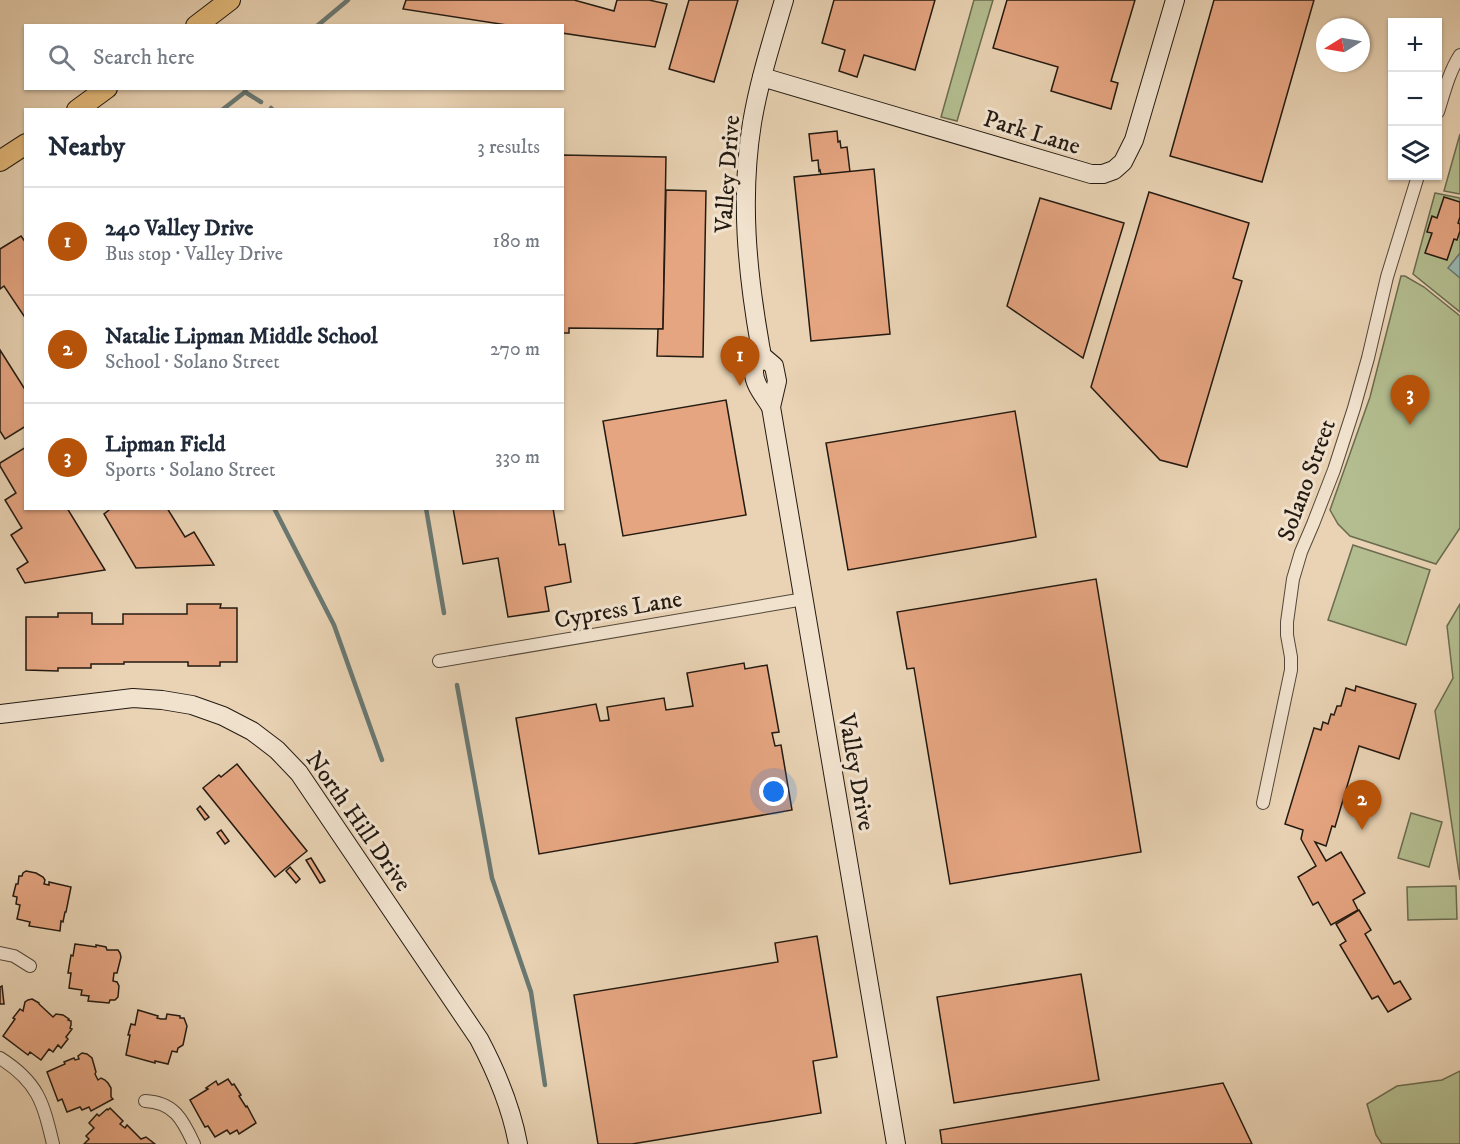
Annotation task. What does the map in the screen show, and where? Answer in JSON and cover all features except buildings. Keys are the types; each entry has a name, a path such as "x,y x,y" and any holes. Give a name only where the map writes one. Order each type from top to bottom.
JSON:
{"main road":[{"path":"199,24 230,0"},
{"path":"80,108 104,90"},
{"path":"0,161 24,145"}],"street":[{"name":"Valley Drive","path":"784,0 762,76 747,156 745,221 748,269 761,355 753,370 757,384 771,407 896,1144"},
{"name":"Park Lane","path":"762,76 1091,174 1103,174 1114,170 1123,162 1134,140 1175,0"},
{"path":"1442,97 1454,64 1460,55"},
{"name":"Solano Street","path":"1263,803 1291,670 1287,622 1293,579 1301,552 1334,470 1354,408 1387,277 1417,180"},
{"name":"Cypress Lane","path":"439,661 804,599"},
{"name":"North Hill Drive","path":"0,714 133,698 162,700 192,705 223,716 252,732 277,750 299,773 479,1039 495,1069 518,1144"},
{"path":"0,953 14,956 30,966"},
{"path":"0,1058 24,1075 35,1089 42,1102 54,1144"},
{"path":"146,1101 157,1101 170,1107 178,1115 194,1144"}],"green space":[{"path":"974,0 993,0 957,121 941,117"},
{"path":"1460,134 1460,194 1444,191"},
{"path":"1435,193 1460,198 1460,312 1413,274"},
{"path":"1401,276 1424,287 1460,316 1460,528 1436,564 1350,536 1338,524 1330,510 1370,397"},
{"path":"1353,545 1430,570 1406,645 1328,620"},
{"path":"1460,604 1460,880 1435,711 1453,678 1447,626"},
{"path":"1411,813 1442,822 1429,867 1398,858"},
{"path":"1456,886 1457,919 1408,920 1407,887"},
{"path":"1460,1071 1460,1144 1382,1144 1376,1135 1367,1104 1397,1086 1442,1080"}],"water":[{"path":"1460,253 1460,278 1448,268"}],"waterway":[{"path":"319,24 348,0"},
{"path":"225,108 246,90"},
{"path":"245,92 261,102"},
{"path":"275,510 334,625 382,760"},
{"path":"426,510 444,613"},
{"path":"457,685 492,878 531,992 545,1085"}],"place":[{"name":"240 Valley Drive","path":"740,386"},
{"name":"Lipman Field","path":"1410,425"},
{"name":"Natalie Lipman Middle School","path":"1362,830"}]}
